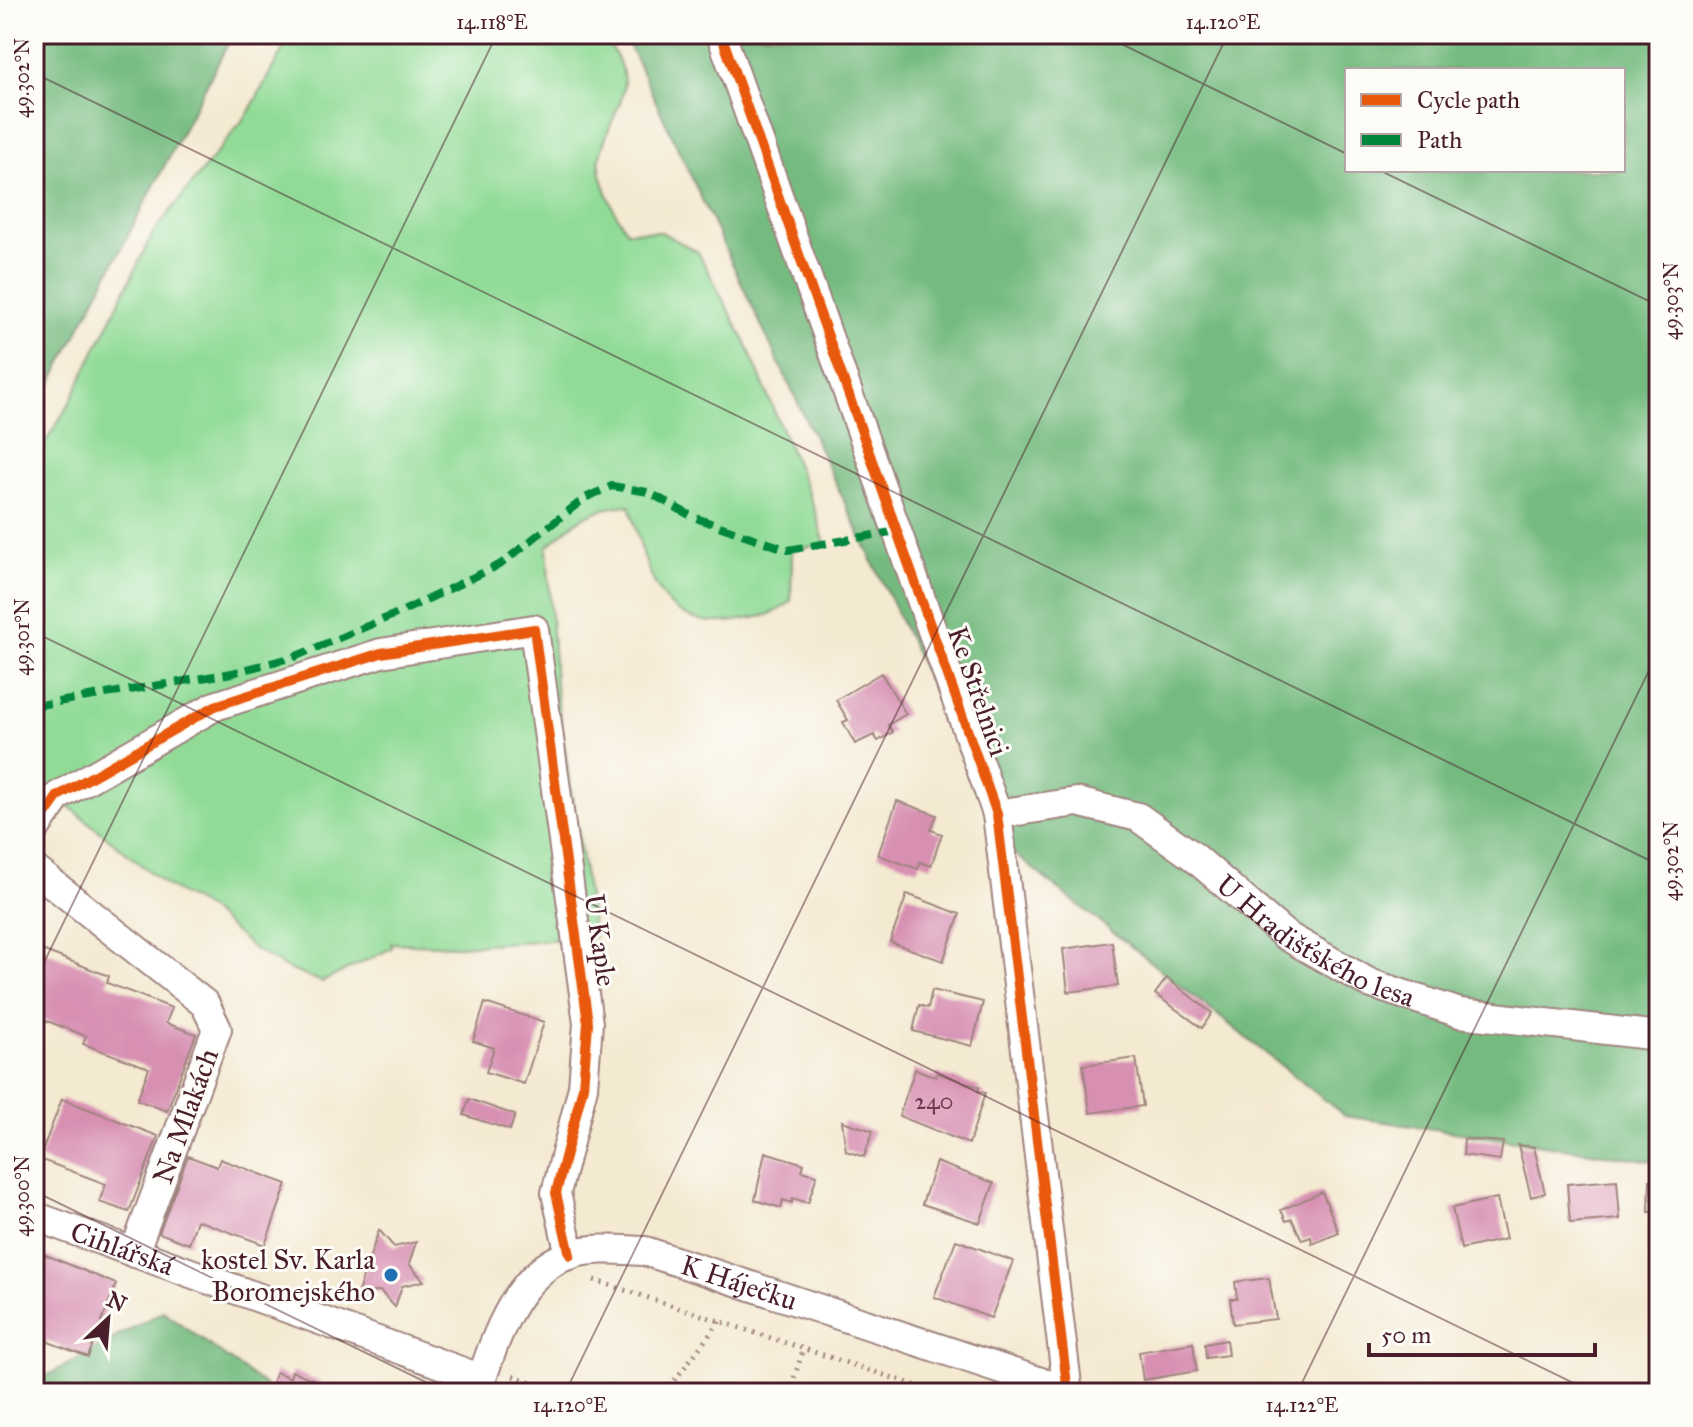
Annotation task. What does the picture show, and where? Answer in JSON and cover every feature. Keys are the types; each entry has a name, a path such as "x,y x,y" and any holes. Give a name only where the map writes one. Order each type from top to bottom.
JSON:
{"street":[{"name":"Ke Střelnici","path":"721,34 997,814 1068,1392"},
{"name":"U Kaple","path":"34,830 58,796 215,706 381,653 534,629 588,1023 583,1087 556,1193 575,1265"},
{"name":"U Hradišťského lesa","path":"997,814 1077,802 1138,817 1194,857 1285,935 1369,983 1460,1013 1659,1036"},
{"name":"Na Mlakách","path":"34,869 205,1004 217,1029 134,1253"},
{"name":"Cihlářská","path":"34,1216 489,1386"},
{"name":"K Háječku","path":"489,1386 502,1326 517,1298 537,1273 575,1265 601,1249 645,1251 1068,1392"}],"path":[{"path":"575,1265 720,1321 939,1393"},
{"path":"665,1393 720,1321"},
{"path":"789,1393 804,1348"},
{"path":"511,1376 515,1362"},
{"path":"489,1386 511,1376 566,1393"}],"green space":[{"path":"34,34 233,34 34,416"},
{"path":"291,34 601,34 622,69 624,82 600,156 601,173 613,206 627,231 661,232 698,252 746,343 814,507 825,544 792,550 791,601 772,613 735,621 708,622 687,616 671,605 650,572 629,505 593,512 566,529 547,547 555,684 594,937 458,946 391,943 392,948 322,982 288,969 255,950 208,909 167,886 34,778 34,461 69,404 153,233 249,112"},
{"path":"624,34 1659,34 1659,1162 1345,1116 1008,849"},
{"path":"163,1311 275,1393 34,1393 34,1383"}],"building":[{"path":"881,673 906,714 888,725 893,732 878,741 874,735 855,744 843,722 848,720 836,700"},
{"path":"897,801 937,815 931,830 942,834 931,866 920,862 918,869 878,855"},
{"path":"907,894 960,914 943,961 890,942"},
{"path":"1112,942 1118,986 1068,992 1063,949"},
{"path":"42,950 109,976 107,983 172,1008 166,1023 196,1034 167,1111 137,1100 149,1068 83,1044 86,1036 34,1016 34,973"},
{"path":"1167,978 1212,1013 1202,1028 1155,994"},
{"path":"932,990 983,1002 972,1046 913,1031 919,1005 928,1008"},
{"path":"485,1003 544,1022 524,1084 486,1072 494,1048 473,1041"},
{"path":"1136,1058 1143,1106 1090,1113 1083,1065"},
{"path":"915,1069 979,1087 978,1091 985,1093 969,1144 899,1116"},
{"path":"62,1099 158,1136 129,1212 99,1202 106,1184 39,1159"},
{"path":"469,1099 515,1115 510,1130 464,1115"},
{"path":"842,1121 873,1131 864,1157 846,1151"},
{"path":"1464,1139 1503,1142 1500,1160 1463,1155"},
{"path":"1518,1145 1534,1147 1545,1193 1531,1197"},
{"path":"765,1152 804,1164 802,1171 817,1175 808,1203 793,1198 792,1203 783,1200 781,1208 755,1200"},
{"path":"188,1156 217,1167 220,1159 287,1184 265,1245 197,1220 189,1244 159,1233"},
{"path":"936,1162 994,1183 980,1223 922,1204"},
{"path":"1617,1180 1620,1219 1570,1223 1567,1184"},
{"path":"1650,1180 1659,1180 1659,1212 1649,1212"},
{"path":"1322,1192 1339,1233 1312,1244 1311,1237 1302,1240 1292,1219 1286,1221 1281,1210"},
{"path":"1497,1198 1506,1239 1461,1249 1452,1208"},
{"name":"kostel Sv. Karla Boromejského","path":"379,1230 394,1247 416,1242 409,1264 424,1281 402,1286 395,1307 380,1291 357,1295"},
{"path":"956,1240 1013,1261 991,1318 934,1297"},
{"path":"34,1250 116,1284 88,1357 46,1341 34,1372"},
{"path":"1269,1278 1276,1319 1233,1324 1230,1299 1237,1299 1235,1282"},
{"path":"1226,1340 1228,1355 1206,1358 1205,1344"},
{"path":"1193,1343 1197,1371 1143,1380 1139,1352"},
{"path":"292,1371 320,1382 316,1393 268,1393 276,1372 290,1378"}],"marked path":[{"path":"34,706 232,673 294,657 403,611 501,564 585,498 612,486 648,492 693,517 788,550 897,531"}],"cycle path":[{"path":"721,34 997,814 1068,1393"},
{"path":"34,830 58,796 215,706 381,653 534,629 588,1023 583,1087 556,1193 570,1255"}],"place":[{"name":"kostel Sv. Karla Boromejského","path":"391,1275"}]}
